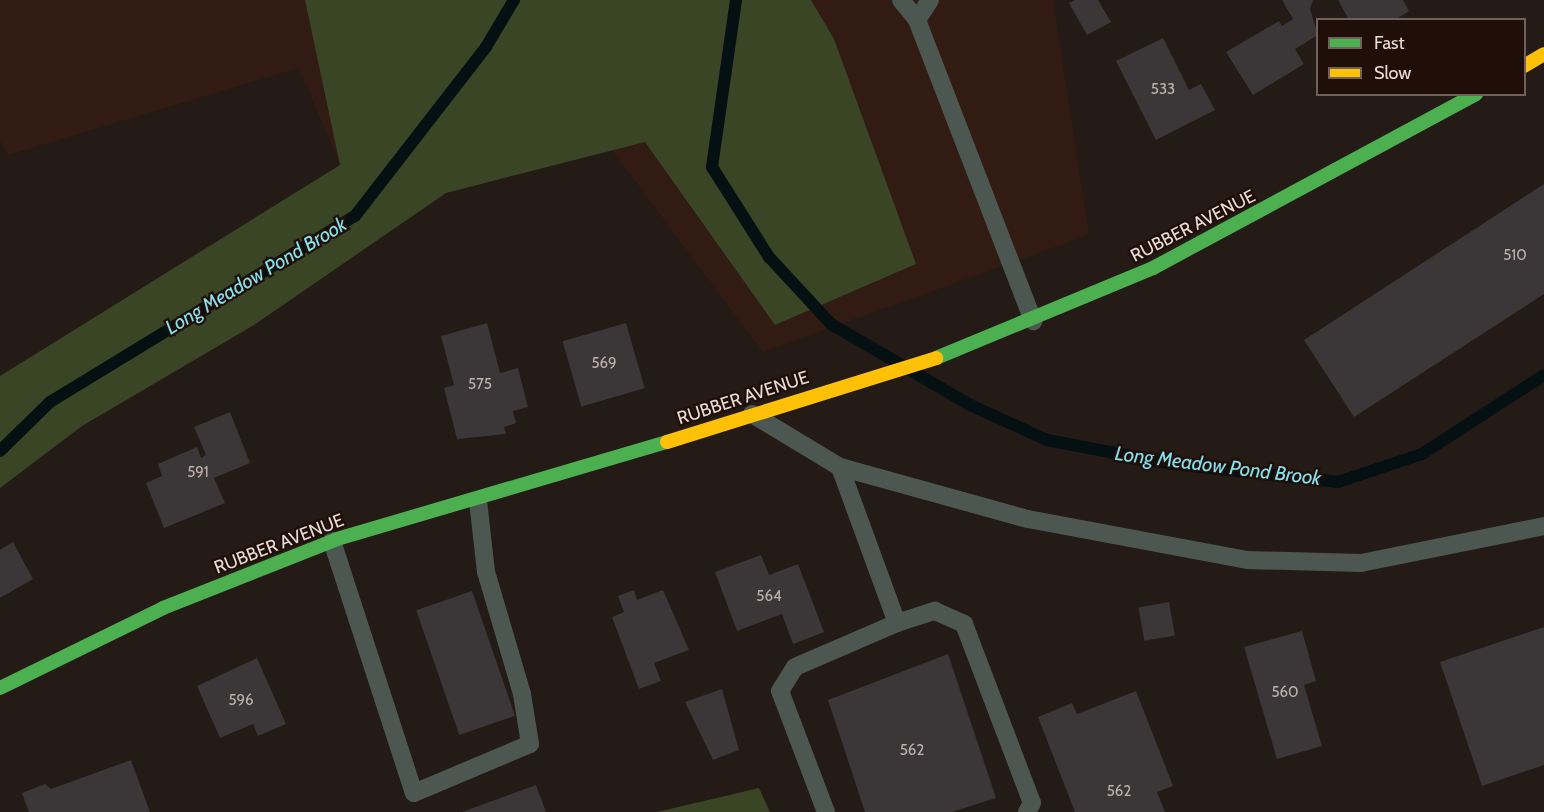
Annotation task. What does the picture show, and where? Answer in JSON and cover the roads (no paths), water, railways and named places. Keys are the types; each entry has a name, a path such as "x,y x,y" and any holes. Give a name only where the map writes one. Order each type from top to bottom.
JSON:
{"street":[{"path":"1526,65 1544,54"},
{"name":"RUBBER AVENUE","path":"0,688 163,608 332,541 478,501 833,387 966,349 1153,268 1472,96"}],"lane":[{"path":"901,0 918,20 1033,321"},
{"path":"918,20 930,0"},
{"path":"750,413 840,467 1029,519 1247,560 1361,562 1544,526"},
{"path":"840,467 897,623"},
{"path":"332,541 414,793 530,744 522,694 486,572 478,501"},
{"path":"826,812 780,691 795,667 897,623 935,611 964,624 1032,803 1027,812"}],"waterway":[{"name":"Long Meadow Pond Brook","path":"0,451 50,402 355,216 486,47 514,0"},
{"name":"Long Meadow Pond Brook","path":"736,0 712,167 769,257 831,324 970,405 1047,440 1173,464 1338,482 1422,454 1544,375"}]}
